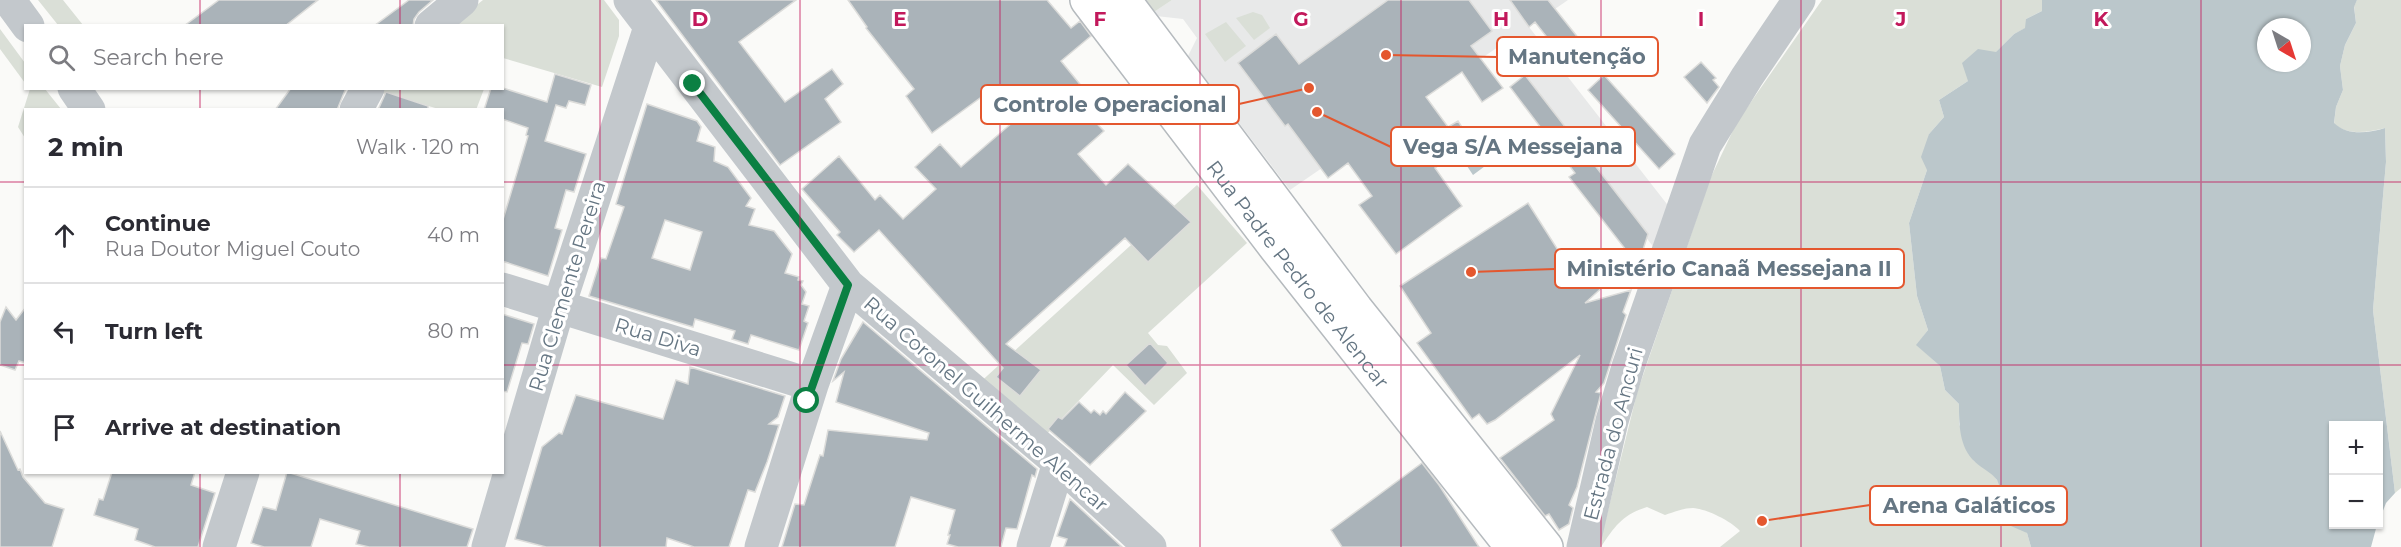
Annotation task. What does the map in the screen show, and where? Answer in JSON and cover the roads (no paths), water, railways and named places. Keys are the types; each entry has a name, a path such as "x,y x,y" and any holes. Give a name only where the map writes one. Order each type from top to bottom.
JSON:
{"main road":[{"name":"Rua Padre Pedro de Alencar","path":"1087,0 1159,71 1356,309 1546,547"},
{"name":"Rua Padre Pedro de Alencar","path":"1124,0 1159,71 1276,248 1512,547"}],"street":[{"path":"9,0 27,24"},
{"path":"433,24 462,0"},
{"name":"Rua Coronel Guilherme Alencar","path":"630,0 848,285 1059,463 1150,547"},
{"name":"Estrada do Ancuri","path":"1583,547 1612,421 1625,378 1705,145 1799,0"},
{"name":"Rua Clemente Pereira","path":"488,547 559,306 650,27"},
{"path":"75,90 88,108"},
{"path":"357,108 368,90"},
{"path":"761,547 848,285"},
{"name":"Rua Diva","path":"504,290 813,385"},
{"path":"1033,547 1059,463"},
{"path":"219,547 242,474"}],"place":[{"name":"Manutenção","path":"1386,55"},
{"name":"Controle Operacional","path":"1309,88"},
{"name":"Vega S/A Messejana","path":"1317,112"},
{"name":"Ministério Canaã Messejana II","path":"1471,272"},
{"name":"Arena Galáticos","path":"1762,521"}]}
